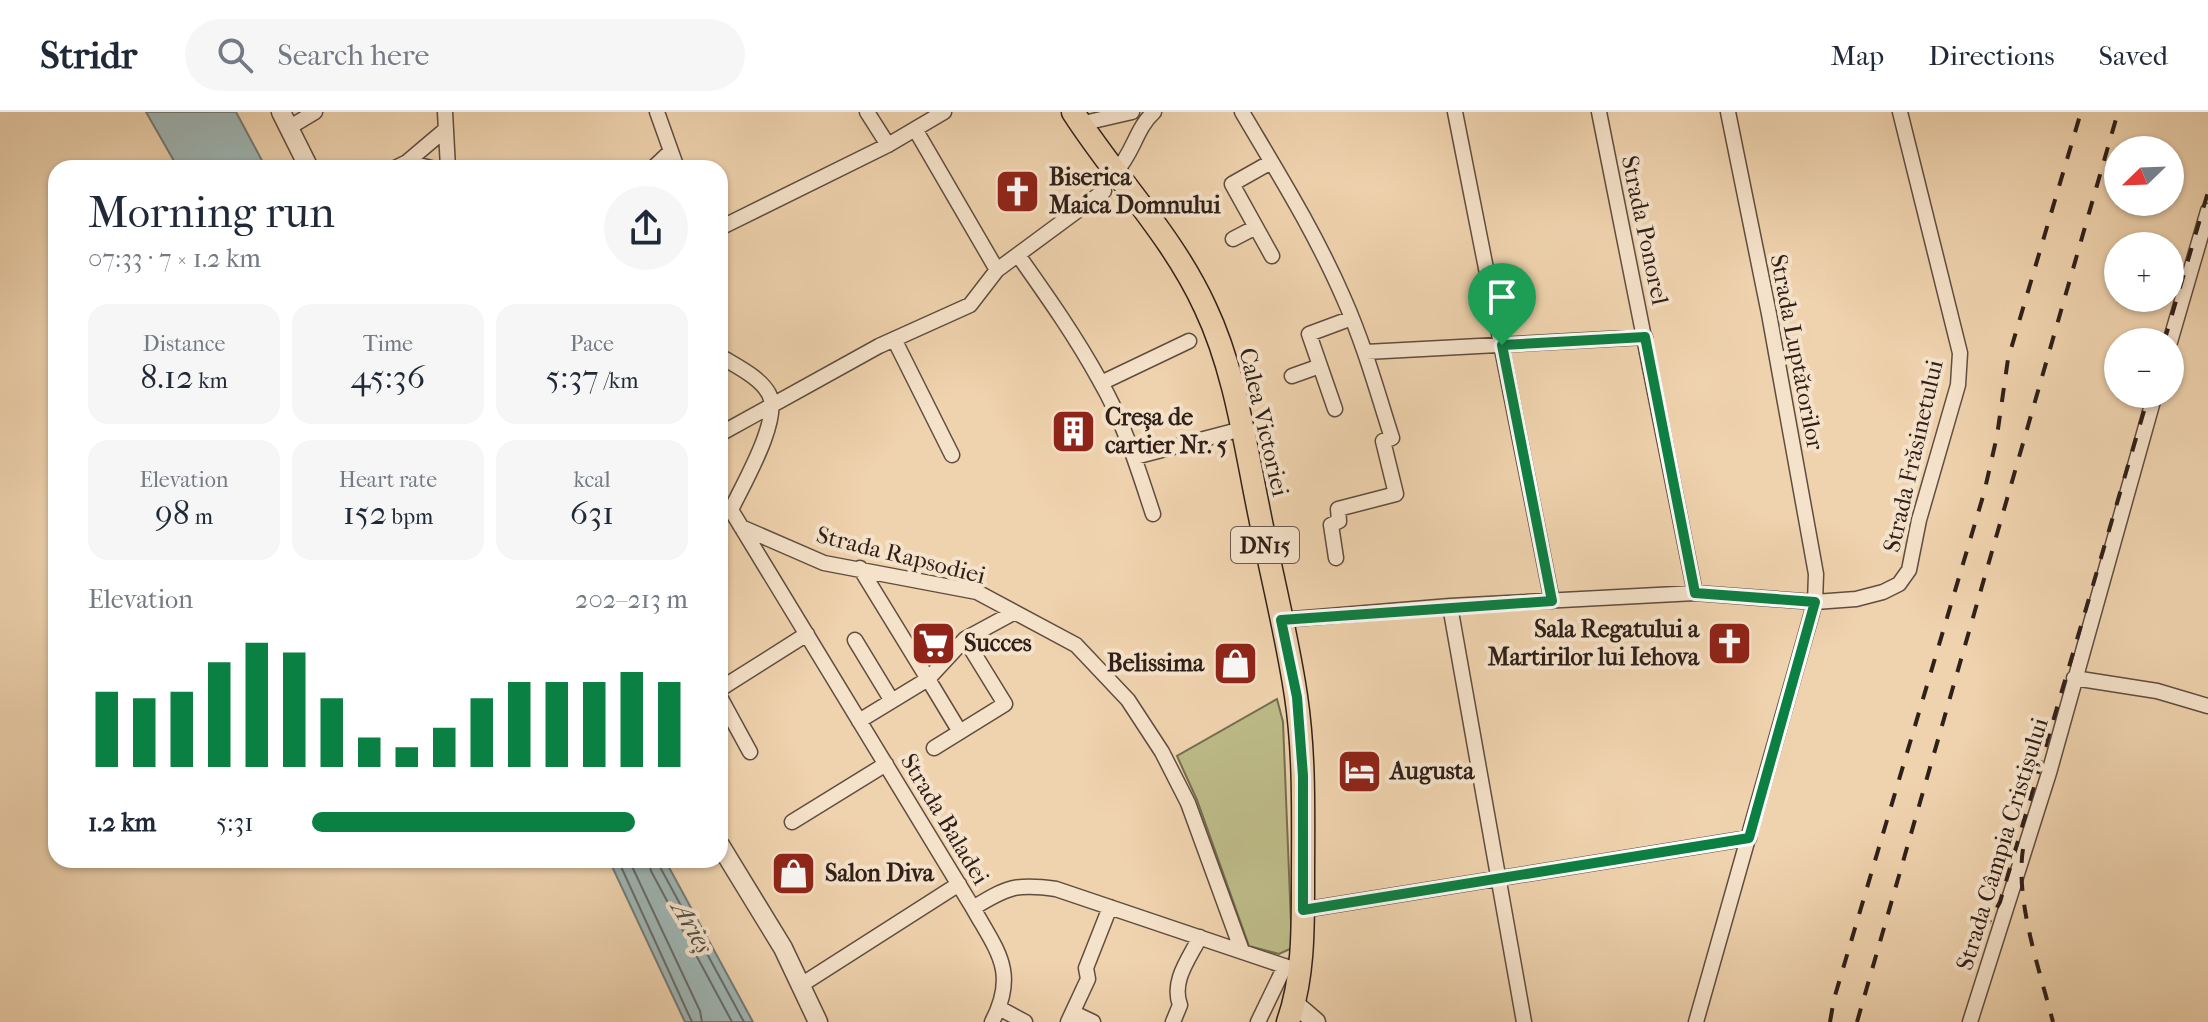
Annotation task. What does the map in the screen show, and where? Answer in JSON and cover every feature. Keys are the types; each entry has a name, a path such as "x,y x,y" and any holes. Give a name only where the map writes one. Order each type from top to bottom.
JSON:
{"main road":[{"name":"Calea Victoriei","path":"1077,118 1170,243 1205,307 1218,339 1242,429 1298,713 1303,776 1303,910 1292,968 1291,1013"}],"street":[{"path":"305,160 286,119 315,112"},
{"path":"445,112 448,160"},
{"path":"657,112 674,160"},
{"path":"867,112 888,145"},
{"path":"728,224 888,145 944,112"},
{"path":"1077,118 1132,112"},
{"path":"1116,171 1141,127 1154,112"},
{"path":"1242,112 1302,214 1352,318 1366,352 1392,438 1383,441 1396,494 1338,509 1339,521 1331,525 1336,558"},
{"path":"1455,112 1552,601"},
{"name":"Strada Ponorel","path":"1599,112 1695,593"},
{"name":"Strada Luptătorilor","path":"1696,1022 1815,602 1816,574 1769,314 1728,112"},
{"name":"Strada Frăsinetului","path":"1281,620 1450,606 1695,593 1815,602 1856,599 1899,584 1909,570 1919,520 1958,385 1960,353 1900,112"},
{"path":"407,160 446,129"},
{"path":"915,129 997,270"},
{"path":"661,160 671,151"},
{"path":"1271,162 1232,184 1272,256"},
{"path":"728,429 894,339 970,305 997,270 1104,191"},
{"path":"2174,328 2208,211"},
{"path":"1233,239 1256,227"},
{"path":"1018,255 1060,315 1101,383 1135,457 1153,514"},
{"path":"1335,409 1309,334 1352,318"},
{"path":"1366,352 1645,337"},
{"path":"894,339 952,455"},
{"path":"1101,383 1189,341"},
{"path":"728,361 761,383 769,393 772,404 768,429 728,508"},
{"path":"1292,376 1320,366"},
{"name":"Strada Câmpia Cristișului","path":"1970,1022 2049,773 2151,408"},
{"path":"1135,457 1242,429"},
{"name":"Strada Baladei","path":"728,516 741,527 973,908 1005,888 1030,885 1056,889 1292,968"},
{"name":"Strada Rapsodiei","path":"741,527 824,563 977,592 1076,645 1135,711 1162,752 1188,803 1242,951"},
{"path":"860,568 960,732"},
{"path":"1450,606 1524,1022"},
{"path":"859,721 928,679 965,639 1013,613"},
{"path":"728,684 807,634"},
{"path":"934,748 1005,704 965,639"},
{"path":"855,640 892,701"},
{"path":"2074,678 2157,691 2208,706"},
{"path":"728,712 750,752"},
{"path":"792,822 886,764"},
{"path":"1303,910 1749,838"},
{"path":"728,858 783,948 818,1022"},
{"path":"801,985 959,884"},
{"path":"1093,1022 1071,1017 1088,979 1086,968 1110,907"},
{"path":"973,908 1004,965 999,1008 992,1022"},
{"path":"1173,1022 1180,1005 1176,984 1200,937"},
{"path":"1258,1022 1292,968"},
{"path":"999,1008 1025,1022"},
{"path":"1291,1013 1316,1022"}],"shaded area":[{"path":"1277,699 1283,722 1292,948 1279,954 1249,946 1197,800 1177,756"}],"water":[{"path":"146,112 236,112 262,160 173,160"},
{"name":"Arieș","path":"613,868 669,868 753,1022 685,1022"}],"railway":[{"path":"1830,1022 1834,999 1984,493 1997,436 2008,359 2081,112"},
{"path":"1857,1022 2118,112"},
{"path":"2168,328 2208,192"},
{"path":"1966,954 1983,933 2000,902 2145,408"},
{"path":"2023,849 2022,891 2053,1022"}],"place":[{"name":"Biserica Maica Domnului","path":"1018,191"},
{"name":"Creșa de cartier Nr. 5","path":"1074,431"},
{"name":"Succes","path":"933,643"},
{"name":"Sala Regatului a Martirilor lui Iehova","path":"1730,643"},
{"name":"Belissima","path":"1235,663"},
{"name":"Augusta","path":"1359,771"},
{"name":"Salon Diva","path":"794,873"}],"route":[{"path":"1645,337 1695,593 1815,602 1749,838 1303,910 1303,776 1297,697 1281,620 1552,601 1502,345 1645,337"}]}
